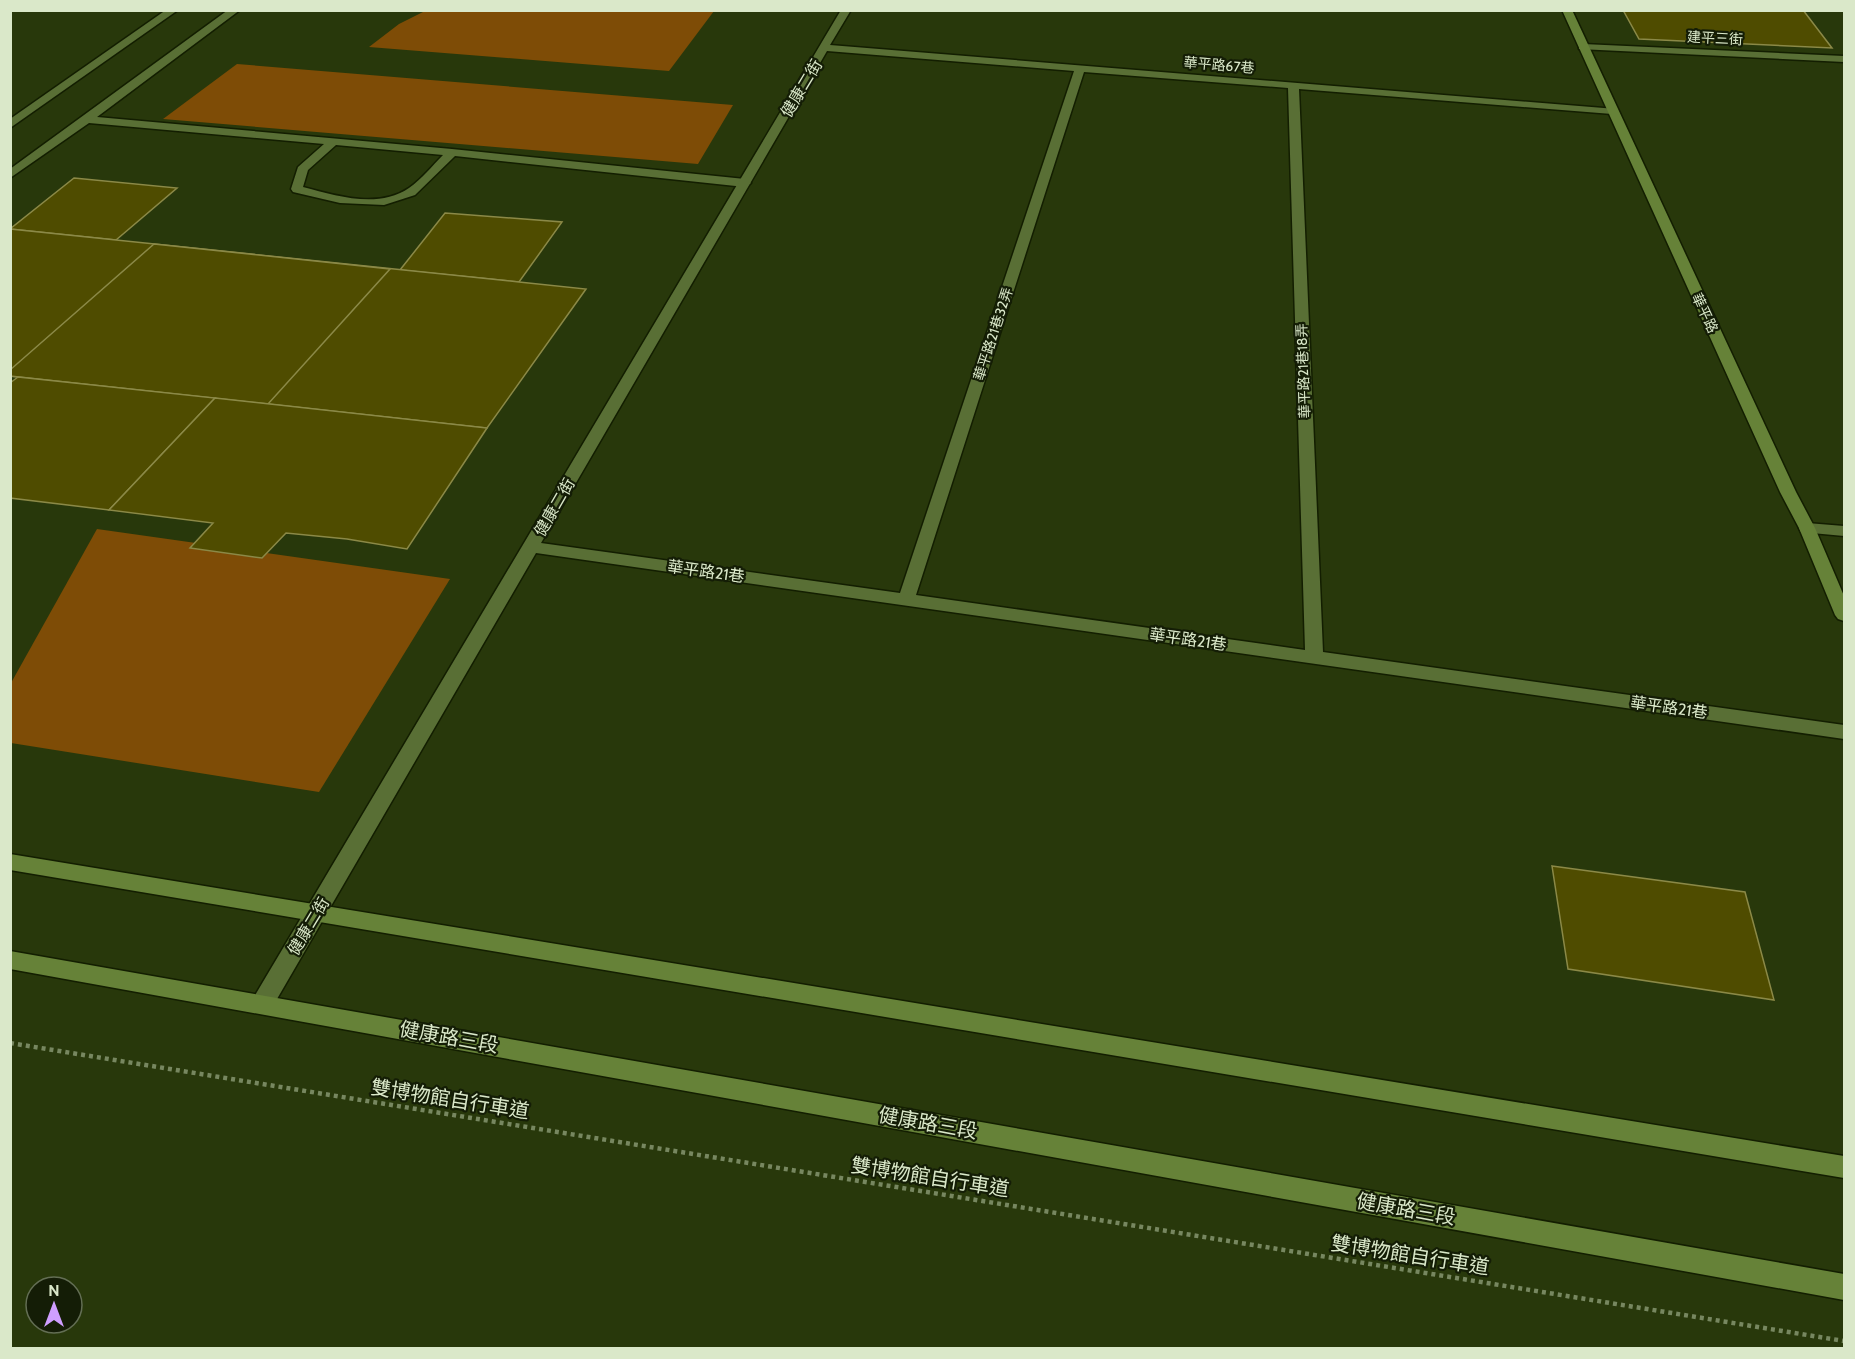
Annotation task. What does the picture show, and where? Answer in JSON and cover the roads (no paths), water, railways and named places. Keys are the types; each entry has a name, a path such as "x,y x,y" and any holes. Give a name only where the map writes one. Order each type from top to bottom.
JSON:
{"street":[{"path":"10,124 173,10"},
{"path":"10,175 235,10"},
{"name":"健康二街","path":"262,1004 846,10"},
{"name":"華平路","path":"1567,10 1845,615"},
{"name":"建平三街","path":"1584,47 1845,59"},
{"name":"華平路67巷","path":"824,48 1612,111"},
{"name":"華平路21巷32弄","path":"906,600 1080,69"},
{"name":"華平路21巷18弄","path":"1293,86 1314,657"},
{"path":"87,119 452,152 745,183"},
{"path":"334,141 302,169 297,189 346,201 388,201 412,191 452,152"},
{"path":"1807,528 1845,531"},
{"name":"華平路21巷","path":"531,546 1845,732"},
{"path":"10,862 1845,1167"},
{"name":"健康路三段","path":"10,960 1845,1287"}]}
